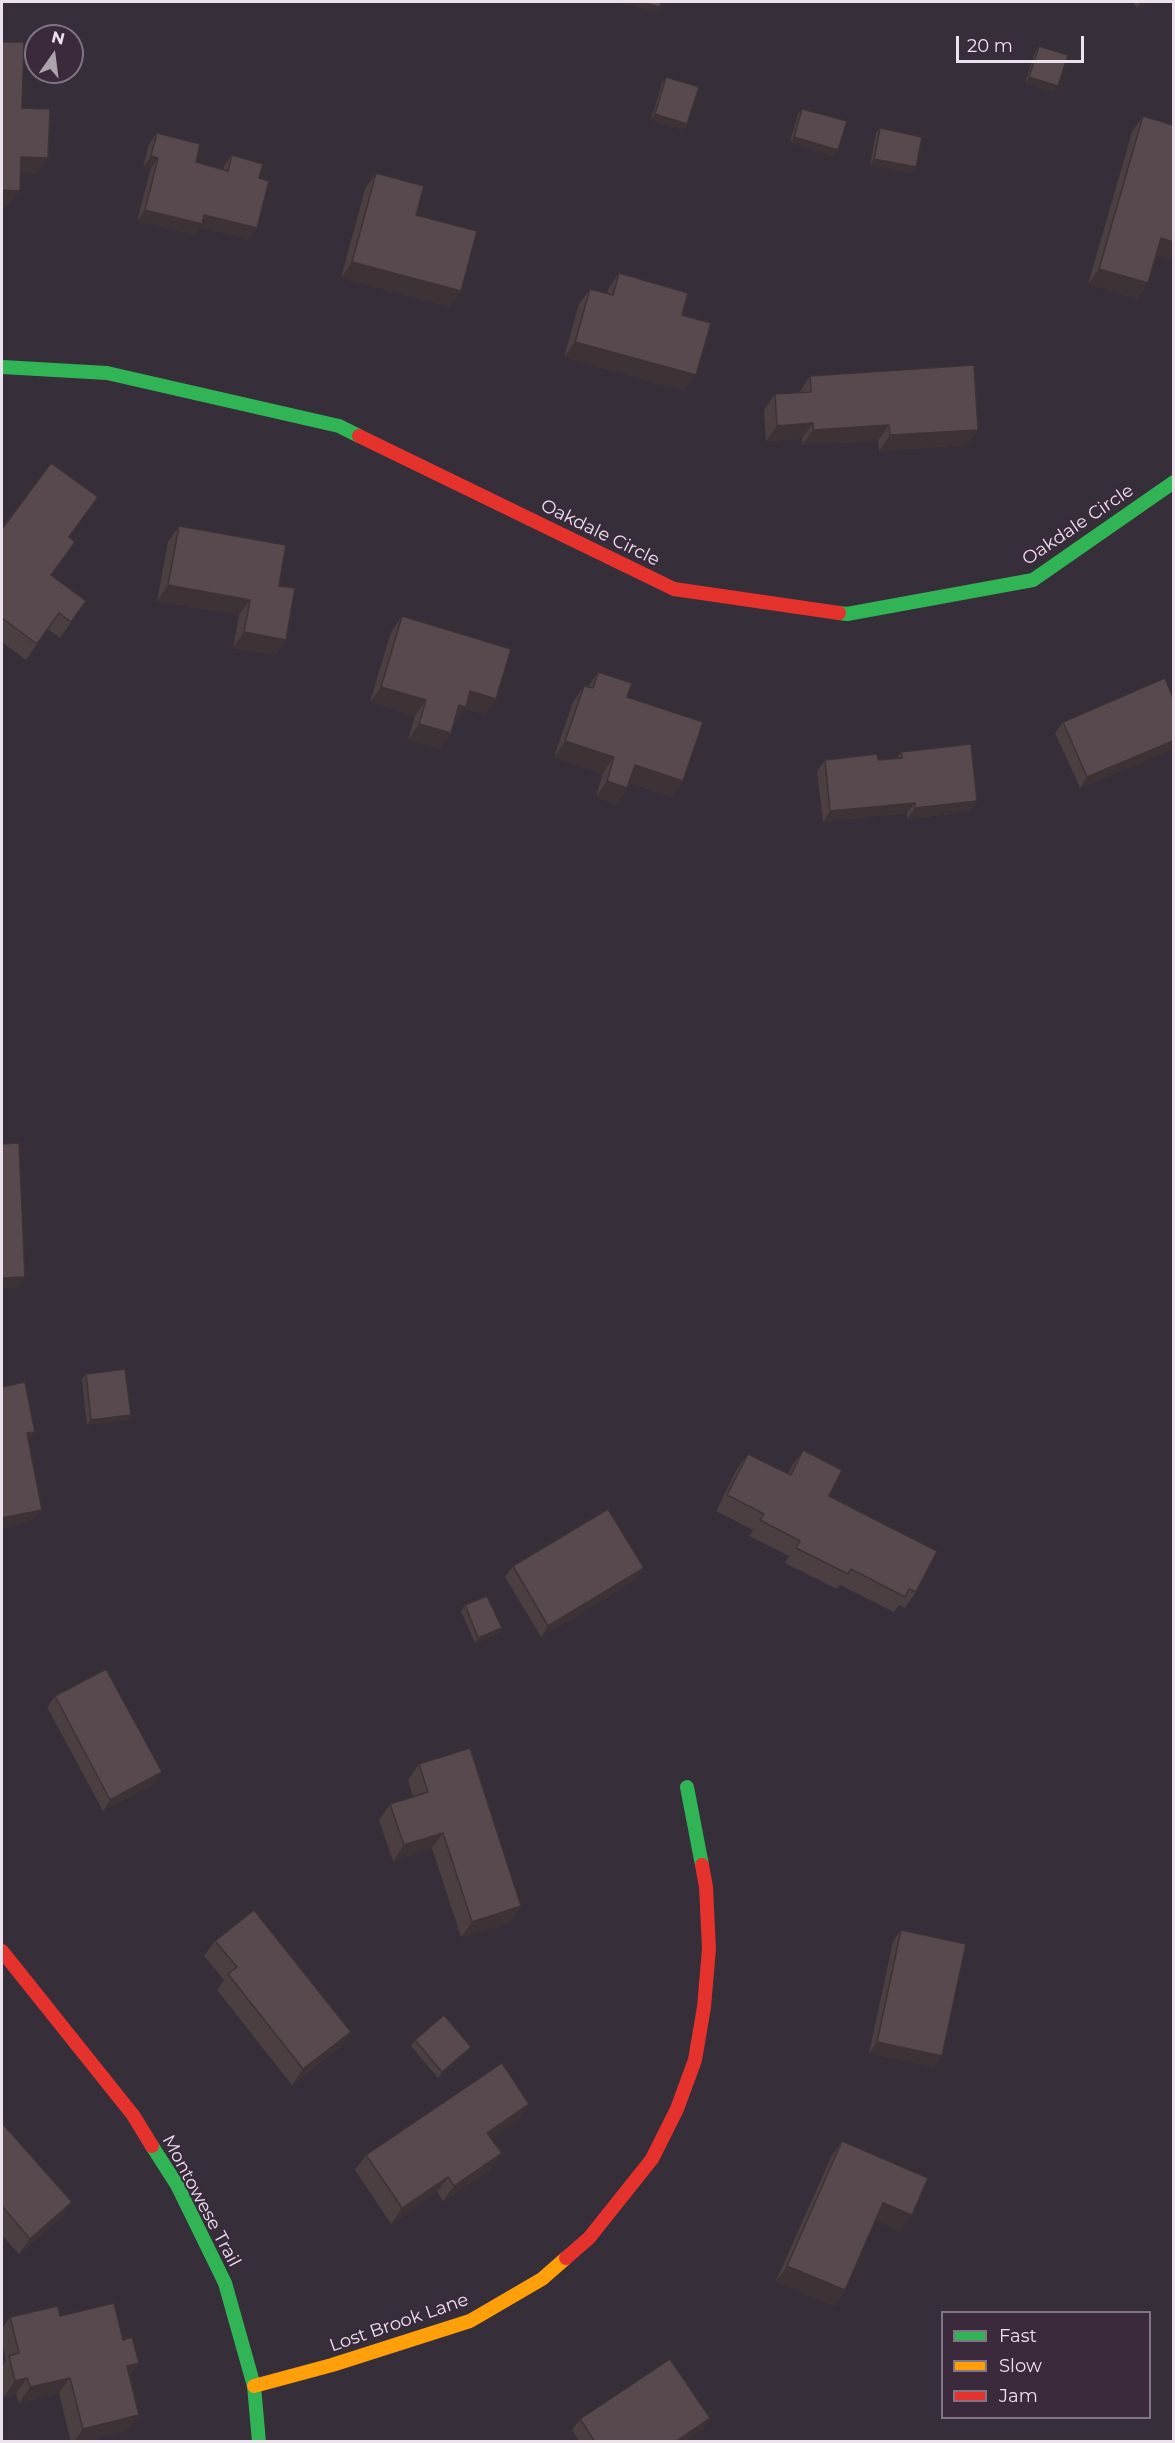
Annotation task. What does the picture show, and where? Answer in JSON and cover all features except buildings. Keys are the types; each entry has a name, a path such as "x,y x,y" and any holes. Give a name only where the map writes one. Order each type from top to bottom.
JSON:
{"street":[{"name":"Oakdale Circle","path":"2,367 107,373 339,426 674,589 848,614 1034,580 1173,482"},
{"name":"Lost Brook Lane","path":"254,2386 332,2365 470,2321 542,2278 589,2238 652,2159 678,2109 695,2060 704,2007 709,1949 706,1887 687,1787"},
{"name":"Montowese Trail","path":"2,1951 133,2115 177,2185 225,2283 254,2386 259,2442"}],"traffic: fast":[{"path":"2,367 107,373 339,426 359,436"},
{"path":"839,613 847,614 1033,580 1174,482"},
{"path":"687,1787 702,1865"},
{"path":"152,2146 177,2185 225,2283 254,2386 259,2442"}],"traffic: slow":[{"path":"254,2386 332,2365 470,2321 542,2279 566,2258"}],"traffic: jam":[{"path":"359,436 674,589 839,613"},
{"path":"566,2258 589,2238 652,2159 677,2109 695,2060 704,2007 709,1949 706,1887 702,1865"},
{"path":"2,1951 133,2115 152,2146"}]}
